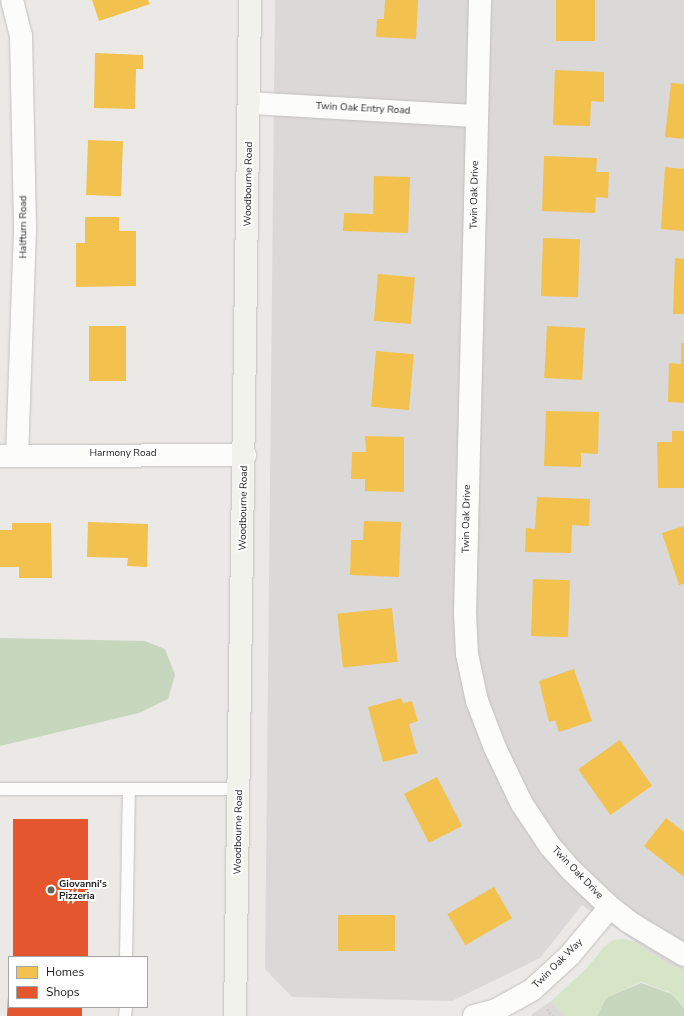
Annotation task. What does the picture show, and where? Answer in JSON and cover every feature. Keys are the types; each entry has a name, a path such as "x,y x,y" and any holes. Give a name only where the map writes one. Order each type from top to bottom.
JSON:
{"main road":[{"name":"Woodbourne Road","path":"235,1016 245,455 250,0"}],"street":[{"name":"Halfturn Road","path":"9,456 25,229 21,35 12,0"},
{"name":"Twin Oak Drive","path":"480,0 465,613 467,654 477,701 495,748 522,804 550,846 572,871 610,907 629,922 684,955"},
{"name":"Twin Oak Entry Road","path":"250,103 477,116"},
{"name":"Harmony Road","path":"9,456 245,455"},
{"name":"Twin Oak Way","path":"474,1016 496,1010 532,990 570,955 610,907"}],"lane":[{"path":"0,789 240,789"},
{"path":"126,956 129,789"}],"shaded area":[{"path":"275,0 684,0 684,970 669,965 582,905 540,958 452,1001 292,997 265,969"},
{"path":"550,1002 566,1016 532,1016 532,1014"}],"green space":[{"path":"0,638 145,641 165,649 175,675 168,699 139,713 0,746"},
{"path":"624,939 635,942 669,965 684,970 684,1007 672,993 641,982 606,998 597,1016 566,1016 550,1002 587,968 604,947 613,940"},
{"path":"641,983 672,994 684,1008 684,1016 597,1016 606,998"}],"building: Homes":[{"path":"92,0 148,0 150,4 99,21"},
{"path":"385,0 418,0 416,39 376,37 377,19 384,19"},
{"path":"556,0 595,0 595,41 556,41"},
{"path":"95,53 143,55 143,69 136,69 135,109 94,108"},
{"path":"555,70 604,72 604,102 591,101 590,126 553,125"},
{"path":"671,83 684,84 684,139 665,137"},
{"path":"88,140 123,141 121,196 86,195"},
{"path":"544,156 597,158 596,172 609,172 608,198 596,197 595,213 542,211"},
{"path":"665,167 684,169 684,231 661,229"},
{"path":"374,176 410,177 408,233 343,231 344,213 373,214"},
{"path":"85,217 119,217 119,231 136,231 136,286 76,287 76,243 85,243"},
{"path":"543,238 580,239 578,297 541,296"},
{"path":"675,258 684,259 684,314 673,314"},
{"path":"378,274 415,277 411,324 374,321"},
{"path":"89,326 126,326 126,381 89,381"},
{"path":"547,326 585,328 582,380 544,378"},
{"path":"681,343 684,343 684,403 668,402 669,363 681,364"},
{"path":"376,351 414,354 409,410 371,407"},
{"path":"546,411 599,412 598,454 581,453 581,467 544,466"},
{"path":"672,431 684,431 684,488 658,488 657,442 672,442"},
{"path":"365,436 404,437 404,492 365,491 365,479 351,479 352,452 366,452"},
{"path":"537,497 590,499 589,526 572,525 571,553 525,552 526,528 535,529"},
{"path":"364,521 401,522 399,577 350,575 351,540 363,540"},
{"path":"88,522 148,524 147,567 127,566 128,558 87,557"},
{"path":"12,523 51,523 52,578 19,578 19,567 0,567 0,530 12,530"},
{"path":"684,526 684,584 679,585 662,533"},
{"path":"533,579 570,580 568,637 531,636"},
{"path":"392,608 398,662 343,667 337,614"},
{"path":"574,669 592,721 559,732 555,720 549,722 539,681"},
{"path":"401,698 403,703 412,701 418,721 409,724 417,753 383,762 368,707"},
{"path":"620,740 652,786 610,815 578,769"},
{"path":"437,777 462,826 429,843 404,794"},
{"path":"666,818 684,832 684,877 644,846"},
{"path":"494,887 512,918 465,945 447,914"},
{"path":"338,915 395,915 395,951 338,951"}],"building: Shops":[{"path":"13,819 88,819 88,956 13,956"},
{"path":"8,997 8,1008 82,1008 82,1016 7,1016"}],"place":[{"name":"Giovanni's Pizzeria","path":"51,890"}]}
